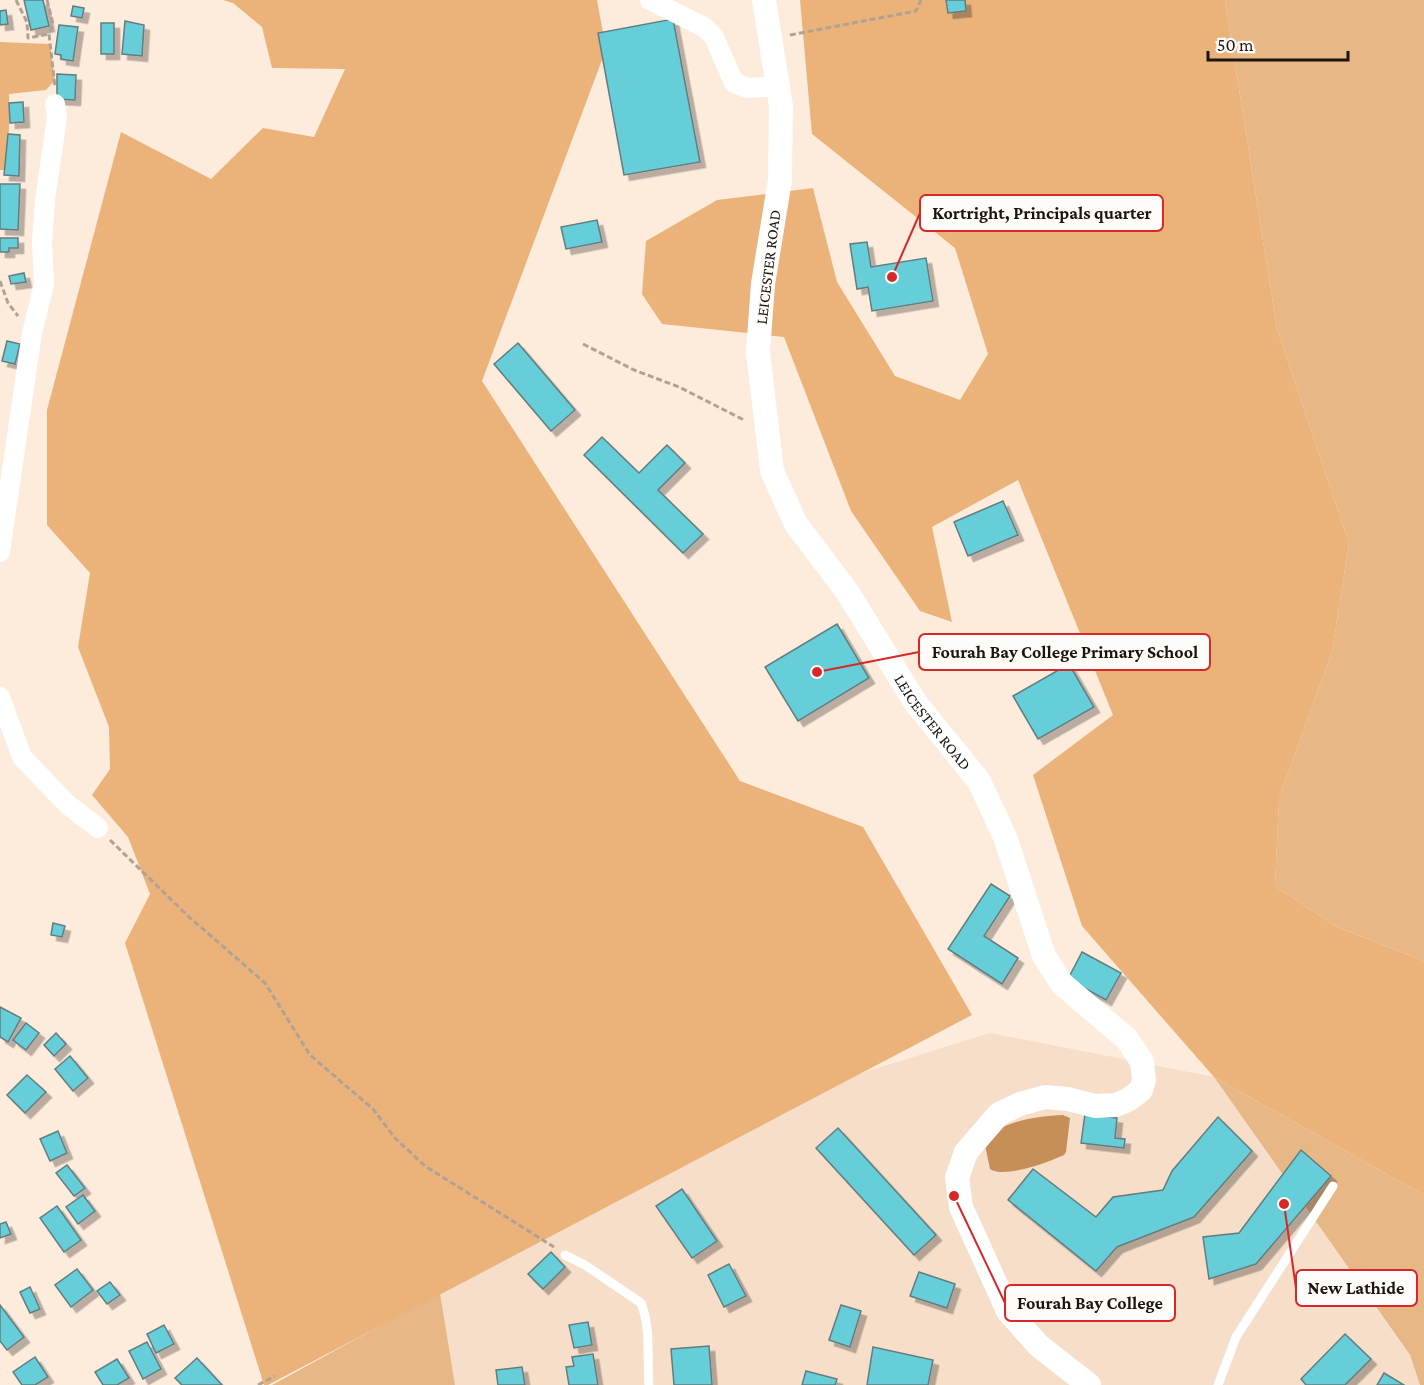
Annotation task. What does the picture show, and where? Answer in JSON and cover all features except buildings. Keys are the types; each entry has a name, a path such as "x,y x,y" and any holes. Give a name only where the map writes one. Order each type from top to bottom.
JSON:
{"street":[{"path":"650,0 704,27 714,37 734,83 748,88 779,86"},
{"name":"LEICESTER ROAD","path":"764,0 781,106 780,180 763,284 758,352 772,471 796,524 848,593 915,702 979,781 1005,837 1044,956 1062,984 1127,1040 1142,1062 1144,1080 1141,1090 1128,1100 1116,1105 1095,1106 1045,1097 1020,1104 999,1114 966,1152 957,1178 961,1207 1008,1311 1038,1345 1089,1385"},
{"path":"0,552 32,333 44,284 42,242 45,200 57,117 56,104"},
{"path":"0,697 22,758 67,804 98,828"}],"lane":[{"path":"1218,1385 1236,1337 1333,1185"},
{"path":"565,1255 585,1265 641,1303 648,1344 649,1385"}],"path":[{"path":"16,0 27,22 28,38 50,34"},
{"path":"47,0 53,24 50,34 56,104"},
{"path":"771,38 916,11 921,0"},
{"path":"0,281 8,303 32,333"},
{"path":"583,344 634,370 679,387 769,431"},
{"path":"98,828 188,916 265,983 310,1055 373,1109 395,1138 425,1166 565,1255"},
{"path":"258,1385 275,1376"}],"shaded area":[{"path":"223,0 597,0 606,49 482,381 740,781 863,827 972,1015 268,1385 264,1385 125,943 150,894 128,837 92,795 110,769 109,727 78,647 90,573 47,525 47,410 121,132 211,179 263,128 314,137 345,69 272,68 262,27 233,3"},
{"path":"800,0 1225,0 1277,329 1349,543 1332,652 1279,798 1275,886 1337,927 1424,961 1424,1195 1214,1077 1082,926 1033,775 1113,715 1018,480 932,527 952,622 920,611 851,511 784,337 662,324 642,294 646,241 717,200 813,188 837,282 895,376 960,400 988,354 955,248 812,134"},
{"path":"1225,0 1424,0 1424,961 1337,927 1275,886 1279,798 1332,652 1349,543 1277,329"},
{"path":"0,42 50,44 55,80 46,90 9,94 9,129 5,170 0,170"},
{"path":"990,1033 1214,1077 1410,1356 1420,1385 455,1385 440,1293 779,1099"},
{"path":"1214,1077 1424,1195 1424,1385 1420,1385 1410,1355"},
{"path":"1063,1115 1070,1118 1064,1155 1016,1171 997,1172 990,1169 985,1145 997,1130 1038,1117"},
{"path":"440,1293 455,1385 272,1385"}],"place":[{"name":"Kortright, Principals quarter","path":"892,277"},
{"name":"Fourah Bay College Primary School","path":"817,672"},
{"name":"Fourah Bay College","path":"954,1196"},
{"name":"New Lathide","path":"1284,1204"}]}
